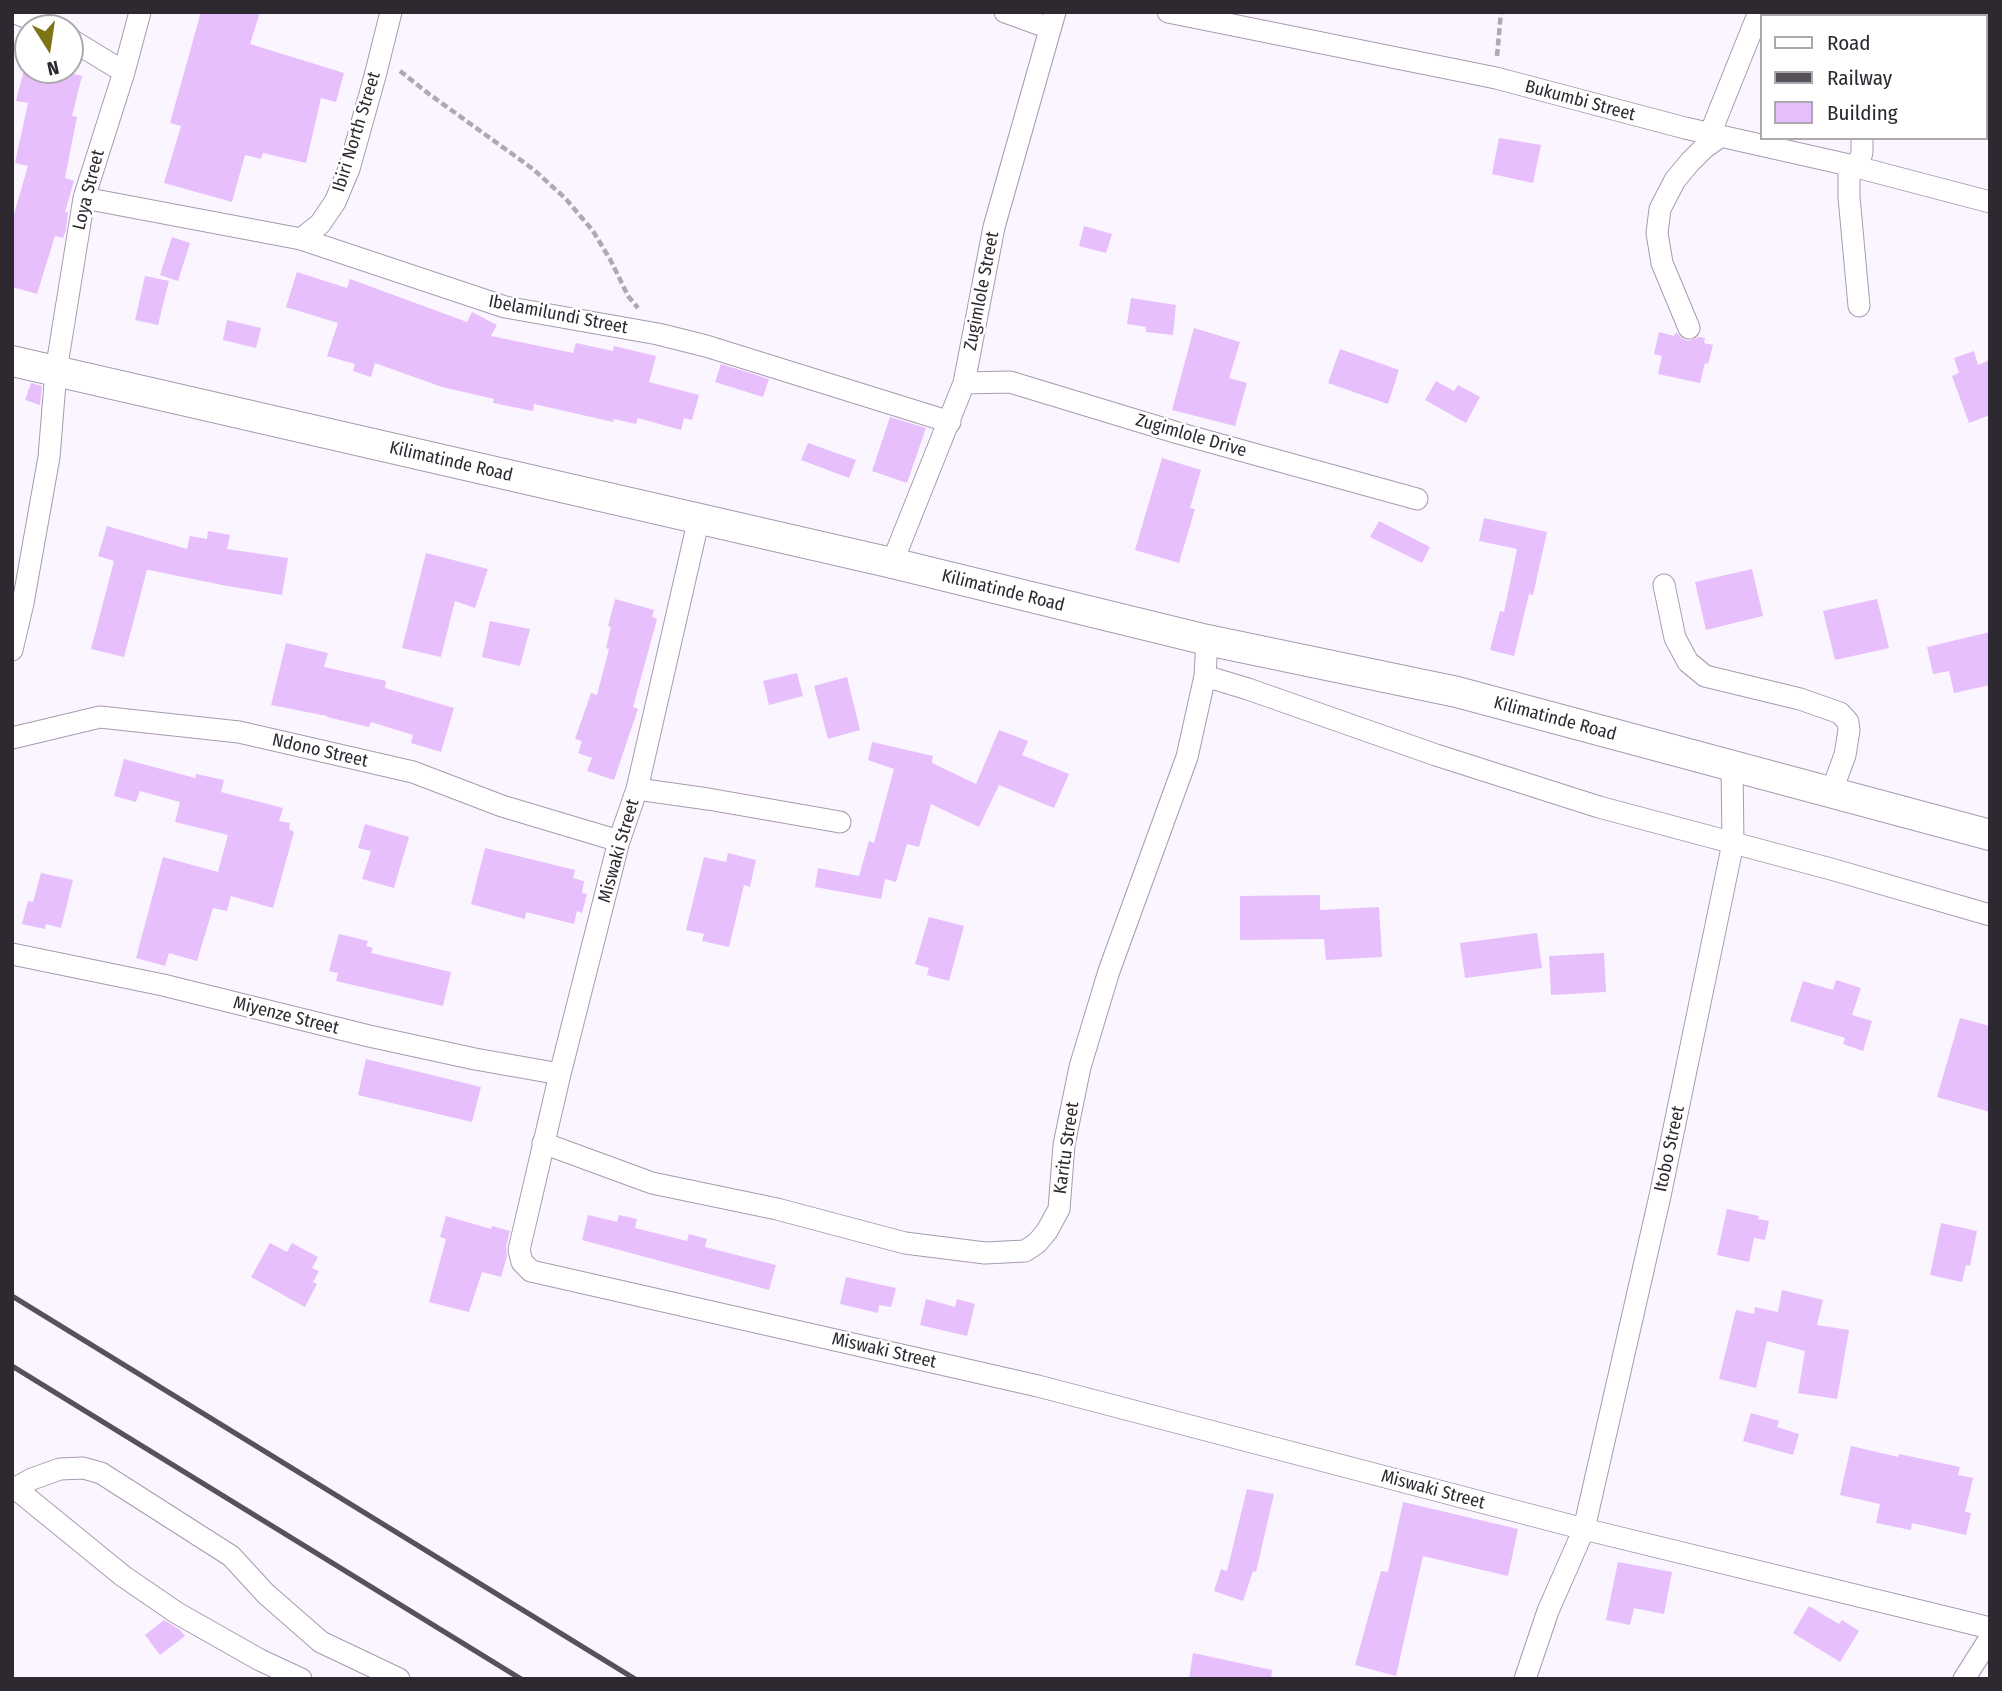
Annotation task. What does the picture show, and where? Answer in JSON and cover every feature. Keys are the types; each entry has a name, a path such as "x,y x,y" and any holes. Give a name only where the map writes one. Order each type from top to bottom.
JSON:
{"main road":[{"name":"Kilimatinde Road","path":"12,361 892,564 1207,640 1457,692 1990,835"}],"street":[{"name":"Loya Street","path":"12,650 49,457 56,371 84,198 140,12"},
{"name":"Ibiri North Street","path":"301,239 320,224 335,202 349,169 391,12"},
{"path":"1005,12 1052,20"},
{"name":"Bukumbi Street","path":"1168,12 1496,78 1990,202"},
{"path":"1689,328 1662,264 1657,233 1660,209 1675,180 1716,135 1759,12"},
{"name":"Zugimlole Street","path":"892,564 964,383 994,227 1052,20"},
{"path":"84,48 124,72"},
{"path":"1859,306 1849,197 1854,167 1862,152 1862,140"},
{"name":"Ibelamilundi Street","path":"84,198 301,239 505,307 658,334 706,346 950,422"},
{"name":"Zugimlole Drive","path":"964,383 1010,382 1178,433 1417,499"},
{"name":"Miswaki Street","path":"699,519 637,789 619,841 519,1250 522,1262 531,1271 1038,1386 1584,1529 1990,1628"},
{"path":"1664,585 1675,638 1688,662 1705,676 1800,699 1840,713 1848,722 1845,755 1831,793"},
{"name":"Karitu Street","path":"543,1143 652,1183 777,1209 905,1243 985,1253 1025,1251 1038,1243 1059,1209 1063,1145 1080,1066 1109,971 1186,757 1205,676 1207,640"},
{"path":"1205,676 1599,807 1990,915"},
{"name":"Ndono Street","path":"12,738 100,717 239,732 413,772 502,806 619,841"},
{"name":"Itobo Street","path":"1525,1679 1548,1611 1584,1529 1660,1196 1733,843 1732,766"},
{"path":"637,789 840,822"},
{"name":"Miyenze Street","path":"12,954 163,985 369,1036 560,1074"},
{"path":"301,1679 177,1613 123,1576 13,1489 60,1469 83,1468 101,1473 231,1556 266,1594 321,1642 399,1679"},
{"path":"1964,1679 1990,1638"}],"path":[{"path":"1496,78 1501,12"},
{"path":"380,55 533,169 565,198 593,231 628,296 658,334"}],"building":[{"path":"201,12 260,12 250,44 344,73 336,102 321,98 306,163 263,153 261,159 245,155 232,202 164,183 181,126 170,123"},
{"path":"20,84 80,84 72,116 77,117 65,178 74,181 65,212 68,212 66,230 63,238 55,236 37,294 12,287 12,221 28,166 15,163 28,103 16,101"},
{"path":"1499,138 1541,145 1533,183 1492,174"},
{"path":"1084,226 1112,234 1106,253 1079,246"},
{"path":"172,237 190,243 178,281 160,275"},
{"path":"297,272 347,288 350,279 467,322 472,312 497,325 491,336 573,353 576,343 613,351 614,346 656,356 649,382 699,395 692,420 684,418 681,430 638,418 636,424 614,419 613,422 534,404 533,411 493,403 494,399 442,387 375,363 371,377 353,371 355,364 327,356 338,323 286,307"},
{"path":"145,276 169,281 158,325 135,320"},
{"path":"1131,298 1176,305 1173,335 1146,332 1146,327 1127,324"},
{"path":"227,320 261,328 256,348 223,340"},
{"path":"1194,328 1240,342 1229,378 1247,383 1235,426 1172,410"},
{"path":"1659,332 1674,336 1676,332 1688,341 1705,338 1704,343 1713,345 1700,383 1658,374 1662,356 1654,354"},
{"path":"1340,349 1399,370 1388,404 1328,383"},
{"path":"1974,351 1978,365 1990,360 1990,415 1969,423 1952,376 1959,373 1954,358"},
{"path":"721,364 769,379 763,397 715,382"},
{"path":"1436,381 1454,391 1458,385 1480,397 1466,423 1425,400"},
{"path":"31,383 42,386 40,405 25,400"},
{"path":"890,417 926,428 907,483 872,471"},
{"path":"808,443 856,460 849,478 801,460"},
{"path":"1162,458 1201,470 1190,508 1195,509 1179,563 1135,550"},
{"path":"1484,518 1547,532 1533,595 1529,594 1514,656 1490,650 1500,611 1504,612 1517,549 1479,541"},
{"path":"1379,521 1430,547 1422,563 1370,537"},
{"path":"107,526 187,549 190,536 207,539 208,531 230,535 227,549 288,558 282,595 147,570 124,657 91,649 114,561 98,556"},
{"path":"426,553 488,569 475,608 455,601 441,657 402,648"},
{"path":"1752,569 1763,616 1706,630 1695,582"},
{"path":"615,599 654,610 652,617 657,619 633,707 638,709 614,780 587,771 592,758 578,753 582,741 575,739 591,693 597,695 609,649 606,648 611,627 608,626"},
{"path":"1877,599 1889,648 1835,660 1823,611"},
{"path":"490,621 530,629 520,666 482,657"},
{"path":"1990,632 1990,685 1954,693 1949,671 1933,674 1927,647"},
{"path":"286,643 328,653 324,667 386,681 385,688 454,708 441,752 411,743 413,735 371,722 369,727 271,705"},
{"path":"797,673 803,696 769,705 763,681"},
{"path":"847,677 860,730 828,739 814,686"},
{"path":"999,730 1028,741 1022,755 1069,774 1054,808 999,785 979,827 931,804 919,847 907,844 896,882 885,879 881,899 815,887 818,868 859,876 869,841 874,843 894,769 868,760 872,742 933,756 932,763 976,784"},
{"path":"124,759 195,778 196,774 224,780 221,792 283,808 279,821 290,823 289,829 294,832 273,908 231,896 227,911 213,908 197,961 169,953 165,966 136,958 163,857 218,872 228,835 175,822 180,802 140,791 136,802 114,796"},
{"path":"365,824 409,837 394,888 362,879 371,851 358,848"},
{"path":"485,848 575,870 573,878 584,881 582,893 587,894 582,913 577,911 574,924 526,912 525,919 471,904"},
{"path":"728,853 756,860 750,887 744,885 729,947 702,941 704,934 686,930 704,857 726,862"},
{"path":"41,873 73,880 61,928 46,924 45,929 22,924 28,901 33,902"},
{"path":"1320,895 1320,910 1379,907 1382,957 1326,960 1324,939 1240,940 1240,896"},
{"path":"929,917 964,926 949,981 927,975 929,968 915,964"},
{"path":"1537,933 1542,968 1465,978 1460,943"},
{"path":"339,934 368,941 366,946 373,948 371,953 451,972 443,1006 336,981 338,973 329,971"},
{"path":"1604,953 1606,992 1551,995 1549,956"},
{"path":"1836,980 1861,988 1852,1015 1872,1021 1863,1051 1843,1044 1845,1038 1790,1021 1803,981 1833,990"},
{"path":"1960,1018 1990,1026 1990,1112 1937,1097"},
{"path":"366,1059 481,1087 472,1122 358,1095"},
{"path":"1727,1209 1769,1221 1765,1240 1754,1238 1749,1262 1717,1255"},
{"path":"588,1215 617,1222 619,1215 637,1219 635,1228 687,1241 689,1234 707,1239 705,1247 776,1265 769,1290 582,1240"},
{"path":"446,1216 491,1229 492,1226 510,1231 501,1277 482,1272 469,1312 429,1302 446,1239 440,1237"},
{"path":"1941,1223 1977,1231 1970,1266 1966,1265 1962,1282 1930,1275"},
{"path":"270,1243 287,1252 292,1243 318,1257 312,1268 319,1271 313,1282 317,1284 305,1307 251,1277"},
{"path":"846,1277 896,1288 891,1307 879,1305 878,1313 840,1304"},
{"path":"1782,1290 1823,1300 1817,1325 1849,1330 1837,1399 1798,1393 1805,1351 1767,1341 1756,1388 1719,1379 1736,1310 1754,1314 1755,1307 1778,1312"},
{"path":"926,1299 955,1307 957,1299 975,1304 967,1336 920,1325"},
{"path":"1751,1413 1779,1421 1777,1427 1799,1434 1793,1455 1743,1441"},
{"path":"1851,1446 1960,1467 1958,1475 1973,1478 1965,1512 1971,1513 1966,1535 1912,1523 1911,1530 1876,1523 1880,1504 1840,1495"},
{"path":"1247,1489 1274,1494 1256,1572 1253,1571 1243,1601 1214,1591 1221,1569 1227,1571"},
{"path":"1403,1502 1518,1529 1508,1576 1423,1556 1396,1676 1355,1665 1381,1571 1388,1572"},
{"path":"1618,1562 1672,1572 1664,1614 1634,1608 1630,1625 1606,1620"},
{"path":"1809,1606 1839,1624 1842,1620 1859,1631 1840,1662 1793,1633"},
{"path":"164,1620 185,1636 160,1655 145,1635"},
{"path":"1193,1653 1272,1670 1271,1679 1189,1679"}],"railway":[{"path":"12,1296 635,1679"},
{"path":"12,1366 521,1679"}]}
